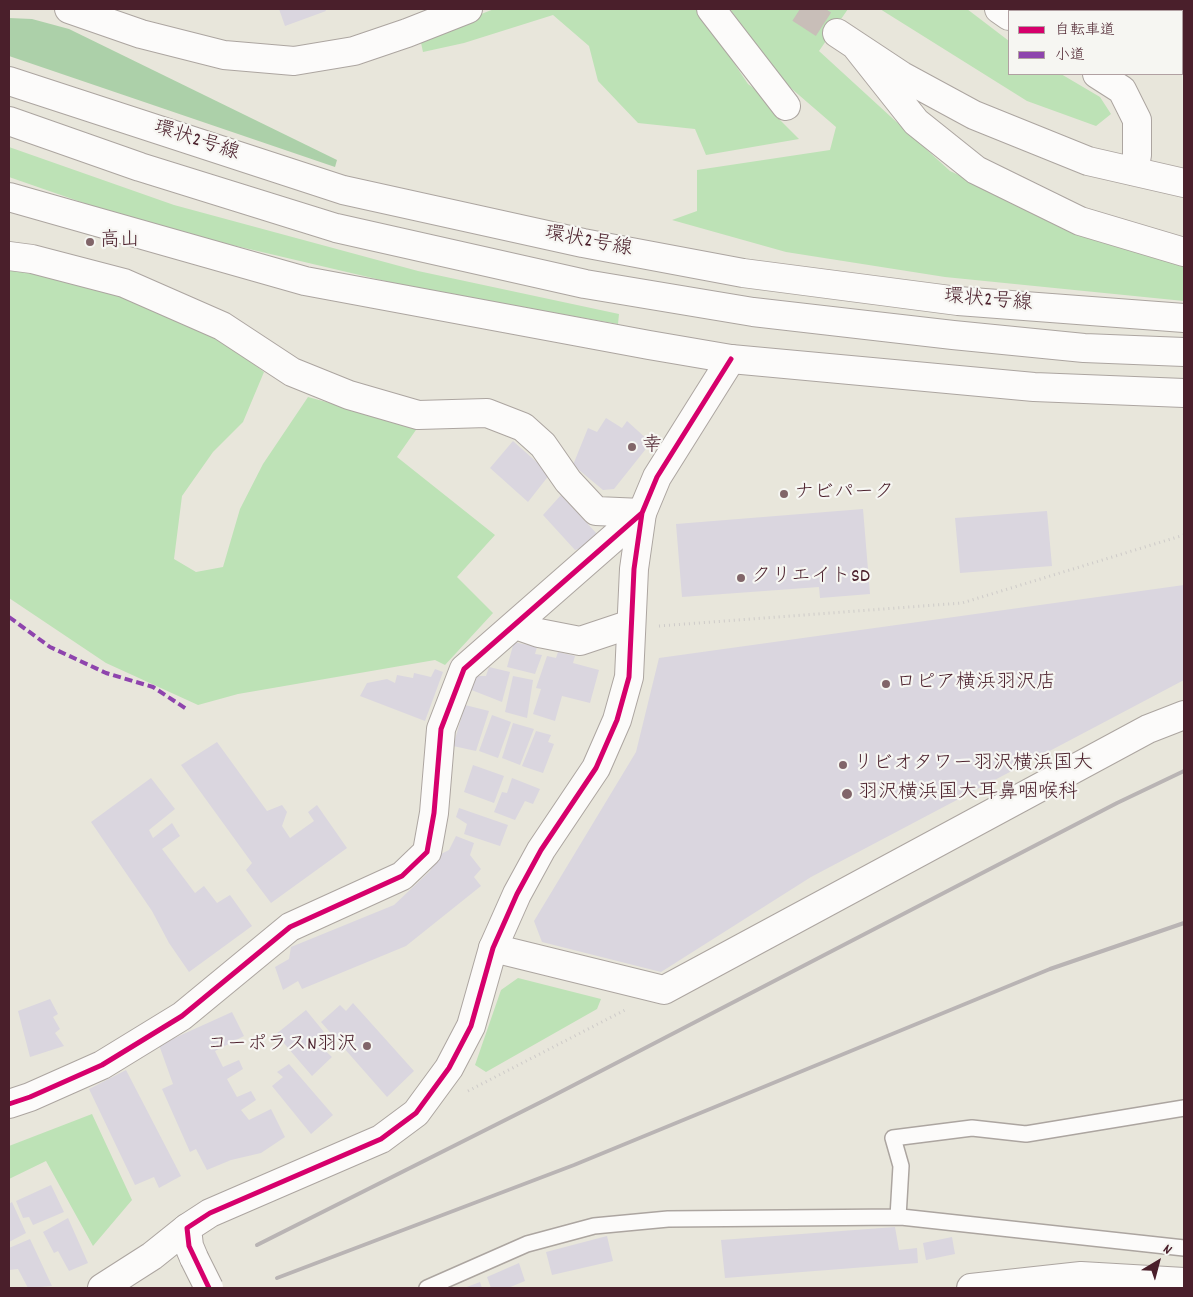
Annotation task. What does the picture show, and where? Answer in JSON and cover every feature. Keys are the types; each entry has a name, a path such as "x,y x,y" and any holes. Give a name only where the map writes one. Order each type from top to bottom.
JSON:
{"main road":[{"path":"76,10 141,34 224,55 294,61 354,51 468,9"},
{"path":"711,9 786,106"},
{"path":"1184,183 1088,161 974,116 902,76 846,39 916,122 976,170 1080,221 1184,252"},
{"path":"1099,75 1122,90 1137,120 1137,155 1134,171"},
{"name":"環状2号線","path":"9,81 343,190 583,243 743,272 958,301 1184,318"},
{"name":"環状2号線","path":"9,121 140,167 336,228 585,284 753,312 934,333 1084,348 1184,352"},
{"path":"9,197 305,281 731,359 1034,387 1184,393"},
{"path":"9,256 32,259 124,283 222,326 292,372 350,395 418,415 487,413 523,427 543,445 568,481 596,511 642,513"},
{"path":"102,1288 152,1256 187,1228 210,1213 382,1139 416,1113 449,1068 471,1026 493,948 526,875 596,768 617,720 642,625 634,569 642,513 657,477 731,359"},
{"path":"9,1104 30,1097 102,1064 182,1016 290,927 402,876 427,852 434,813 441,729 464,669 642,513"},
{"path":"516,625 539,633 580,641 642,625"},
{"path":"493,948 664,990 1148,729 1184,715"},
{"path":"187,1228 189,1246 209,1288"},
{"path":"971,1288 1081,1276 1104,1283 1184,1282"}],"lane":[{"path":"898,1217 901,1166 893,1138 972,1128 1026,1134 1184,1108"},
{"path":"428,1288 527,1244 594,1226 668,1219 898,1217 1184,1248"}],"path":[{"path":"642,625 962,603 1184,535"},
{"path":"430,1094 472,1090 664,990"}],"green space":[{"path":"494,9 698,9 748,84 763,95 778,118 799,139 706,155 695,129 638,123 598,81 589,46 553,15 464,43 423,52 420,38"},
{"path":"730,9 848,9 819,51 950,171 1075,229 1184,260 1184,301 945,277 786,252 672,220 697,211 697,170 830,150 836,127 778,77"},
{"path":"880,9 967,9 1008,40 1008,75 1063,75 1100,97 1111,114 1096,126 1027,101"},
{"path":"9,18 32,19 69,29 337,160 335,167 9,56"},
{"path":"9,147 174,205 418,271 619,314 618,324 419,289 147,225 9,177"},
{"path":"9,270 31,272 123,294 218,337 264,372 243,422 213,452 182,496 174,559 196,572 223,567 240,509 263,464 308,397 418,427 397,457 495,535 457,577 493,613 445,665 435,660 238,694 198,705 106,663 9,598"},
{"path":"518,978 601,999 597,1009 486,1072 475,1065 501,990"},
{"path":"92,1114 132,1200 93,1246 46,1161 9,1179 9,1146"}],"building":[{"path":"279,9 325,9 326,11 285,26"},
{"path":"606,418 622,428 627,421 648,440 645,450 614,489 603,490 573,465 588,428 597,432"},
{"path":"513,441 550,474 528,502 490,468"},
{"path":"561,495 598,535 585,547 575,550 543,515"},
{"path":"863,509 870,594 820,598 819,587 682,597 676,524"},
{"path":"1047,511 1052,566 960,573 955,518"},
{"path":"1184,585 1184,680 811,877 661,972 542,942 534,921 636,752 659,658"},
{"path":"514,642 537,647 535,654 542,655 535,674 507,667"},
{"path":"558,652 575,656 573,663 599,670 590,703 562,696 555,721 533,714 541,689 536,688 547,656 556,658"},
{"path":"489,667 510,672 502,702 469,689 475,676 486,676"},
{"path":"435,669 443,672 425,721 360,696 367,683 387,679 395,683 397,675 413,678 414,673 431,677"},
{"path":"513,676 533,680 527,718 505,712"},
{"path":"465,705 489,711 476,751 453,746"},
{"path":"492,715 511,722 498,758 479,751"},
{"path":"513,723 534,729 520,765 502,758"},
{"path":"536,731 551,735 548,742 554,744 543,773 522,766"},
{"path":"217,742 267,811 282,805 287,812 282,826 290,838 314,821 308,812 317,805 347,848 271,903 246,870 252,863 181,765"},
{"path":"473,765 504,776 494,803 464,792"},
{"path":"151,778 175,809 149,830 153,838 172,823 180,836 162,849 195,893 204,886 217,903 230,895 252,926 189,972 169,943 152,911 91,822"},
{"path":"512,778 540,789 533,804 525,801 515,820 494,812 502,792 507,793"},
{"path":"459,808 508,825 500,846 464,834 467,824 456,817"},
{"path":"456,836 474,843 470,855 481,869 474,877 481,886 406,946 302,989 298,981 283,990 275,967 289,959 291,947 394,905 430,871 437,856 449,850"},
{"path":"50,999 58,1014 53,1017 60,1029 55,1033 64,1046 30,1057 18,1011"},
{"name":"コーポラスN羽沢","path":"353,1003 414,1071 387,1097 321,1022 340,1005 346,1011"},
{"path":"306,1010 324,1032 315,1041 332,1057 312,1076 276,1034"},
{"path":"232,1012 244,1036 215,1051 223,1067 239,1060 243,1069 227,1079 237,1097 251,1091 256,1100 241,1110 249,1120 271,1109 285,1137 261,1153 231,1160 207,1170 196,1149 190,1152 162,1089 173,1084 159,1045"},
{"path":"289,1064 333,1115 311,1134 272,1086 283,1077 277,1072"},
{"path":"126,1070 181,1176 159,1188 154,1177 135,1185 89,1089"},
{"path":"51,1185 64,1212 33,1225 29,1217 23,1218 16,1201"},
{"path":"12,1202 26,1233 9,1242 9,1204"},
{"path":"68,1218 88,1263 69,1271 58,1251 54,1253 43,1232"},
{"path":"895,1227 899,1250 917,1248 918,1263 725,1278 721,1240"},
{"path":"607,1236 613,1261 552,1275 546,1252"},
{"path":"952,1237 955,1254 926,1260 923,1243"},
{"path":"30,1239 52,1286 28,1288 18,1269 9,1270 9,1248"},
{"path":"519,1263 525,1281 508,1288 491,1288 487,1277"},
{"path":"480,1282 482,1288 464,1288"}],"tunnel":[{"path":"800,9 837,33"}],"railway":[{"path":"257,1245 547,1099 1117,803 1184,771"},
{"path":"277,1278 574,1165 1050,969 1184,923"}],"marked path":[{"path":"9,617 50,647 106,673 153,687 188,710"}],"cycle path":[{"path":"209,1288 189,1246 187,1228 210,1213 381,1139 416,1113 449,1068 471,1026 493,948 517,894 541,850 596,768 617,720 629,677 634,569 642,513 657,477 731,359"},
{"path":"9,1104 30,1097 102,1065 182,1016 290,927 402,876 427,852 434,813 441,729 464,669 642,513"}],"place":[{"name":"高山","path":"90,242"},
{"name":"幸","path":"632,447"},
{"name":"ナビパーク","path":"784,494"},
{"name":"クリエイトSD","path":"741,578"},
{"name":"ロピア横浜羽沢店","path":"886,684"},
{"name":"リビオタワー羽沢横浜国大","path":"843,765"},
{"name":"羽沢横浜国大耳鼻咽喉科","path":"847,794"},
{"name":"コーポラスN羽沢","path":"367,1046"}]}
